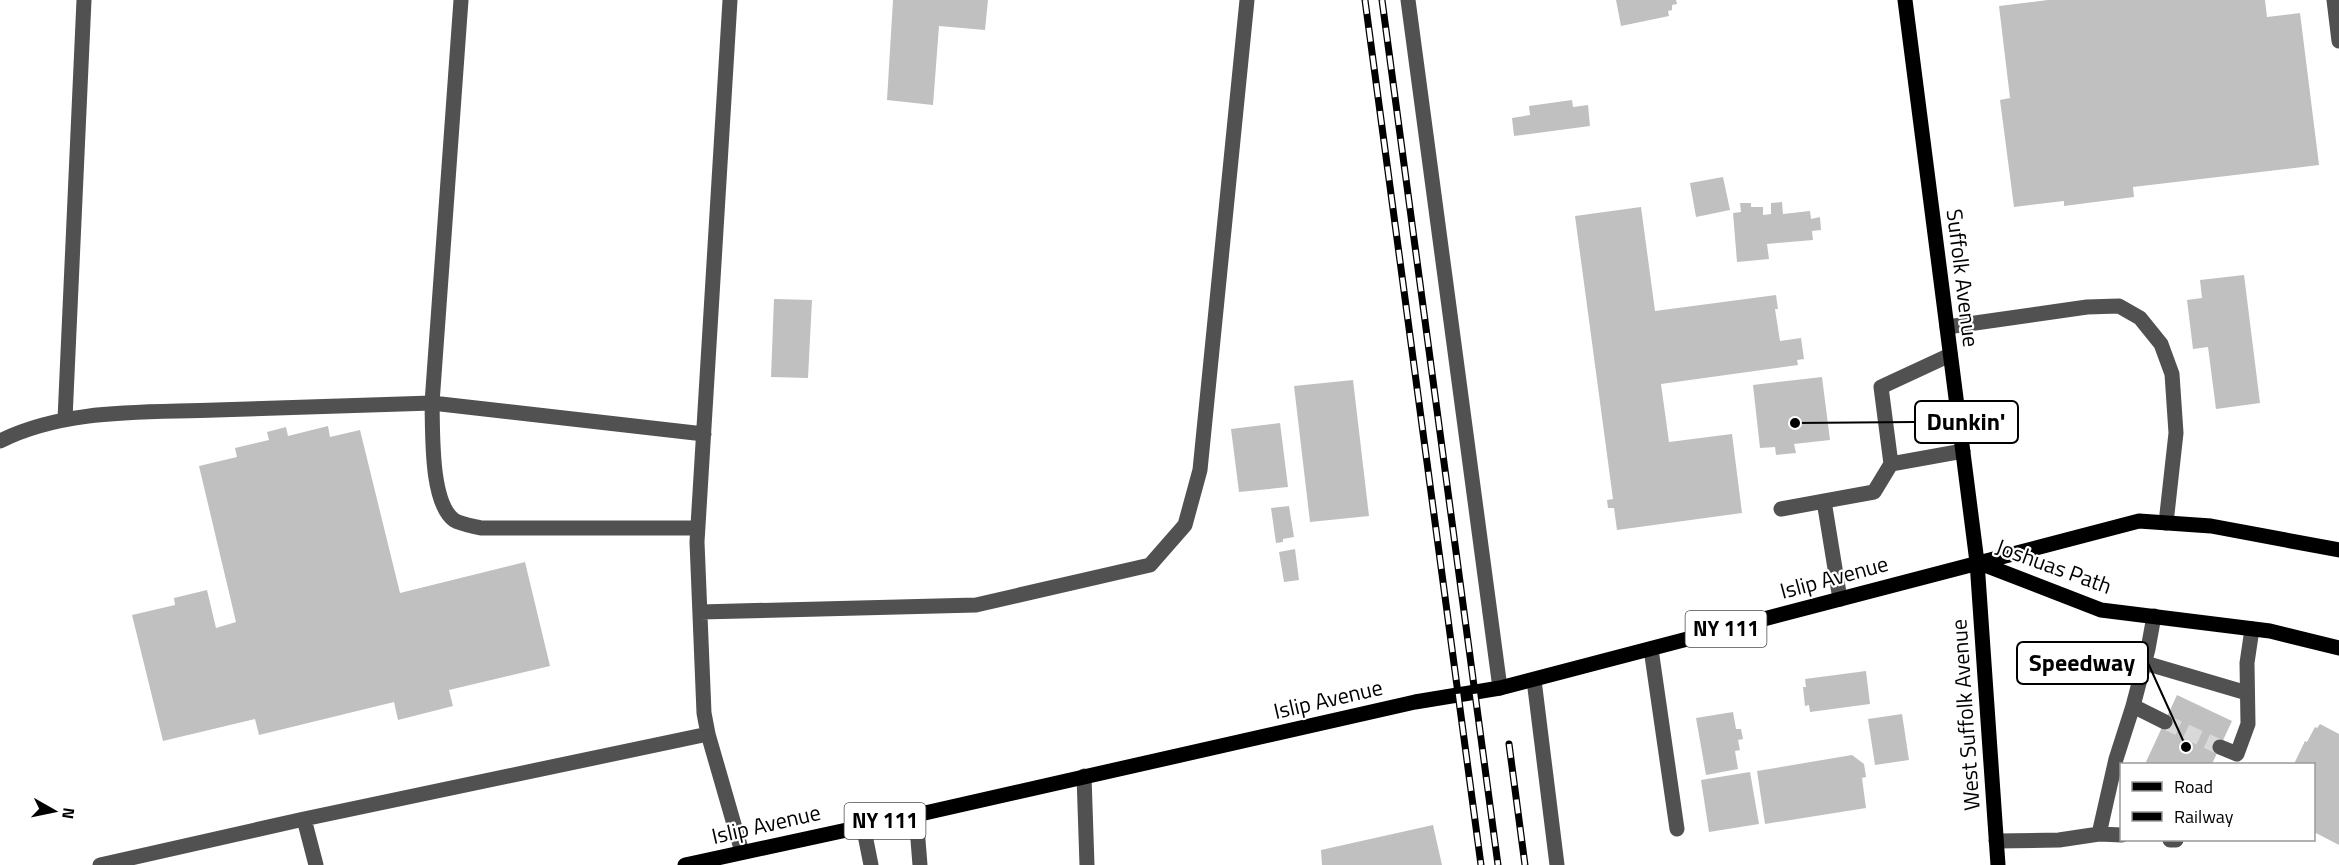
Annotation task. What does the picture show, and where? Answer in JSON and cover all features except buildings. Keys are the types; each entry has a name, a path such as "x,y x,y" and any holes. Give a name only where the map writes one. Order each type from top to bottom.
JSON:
{"main road":[{"name":"Suffolk Avenue","path":"1905,0 1977,562"},
{"name":"Joshuas Path","path":"1977,562 2139,521 2211,526 2339,550"},
{"name":"Islip Avenue","path":"685,865 1415,702 1500,688 1651,650 1977,562"},
{"name":"Joshuas Path","path":"1977,562 2101,610 2252,628 2339,648"},
{"name":"West Suffolk Avenue","path":"1977,562 1998,865"}],"street":[{"path":"65,419 84,0"},
{"path":"461,0 432,403 436,485 445,506 454,520 481,528 698,528"},
{"path":"729,0 698,528 704,713 742,852"},
{"path":"700,612 976,605 1150,565 1185,525 1200,470 1247,0"},
{"path":"1408,0 1500,688"},
{"path":"2334,0 2339,41"},
{"path":"1947,327 2087,307 2119,306 2140,318 2161,344 2172,374 2176,433 2166,523"},
{"path":"1780,509 1874,492 1891,464 1881,387 1950,355"},
{"path":"0,441 24,429 65,419 120,414 432,403 704,434"},
{"path":"1891,464 1963,452"},
{"path":"1824,501 1840,599"},
{"path":"2099,834 2145,663 2154,616"},
{"path":"2220,747 2235,759 2248,724 2247,663 2252,628"},
{"path":"1651,650 1677,829"},
{"path":"2145,663 2247,693"},
{"path":"1534,680 1557,865"},
{"path":"2133,706 2164,722"},
{"path":"100,865 304,819 708,734"},
{"path":"1083,776 1087,865"},
{"path":"916,815 920,865"},
{"path":"304,819 316,865"},
{"path":"863,825 871,865"},
{"path":"1996,841 2059,840 2099,834 2120,836"}],"tunnel":[{"path":"2165,722 2220,747"}],"railway":[{"path":"1365,0 1481,865"},
{"path":"1382,0 1498,865"},
{"path":"1509,744 1525,865"}],"place":[{"name":"Dunkin'","path":"1795,423"},
{"name":"Speedway","path":"2186,747"}]}
